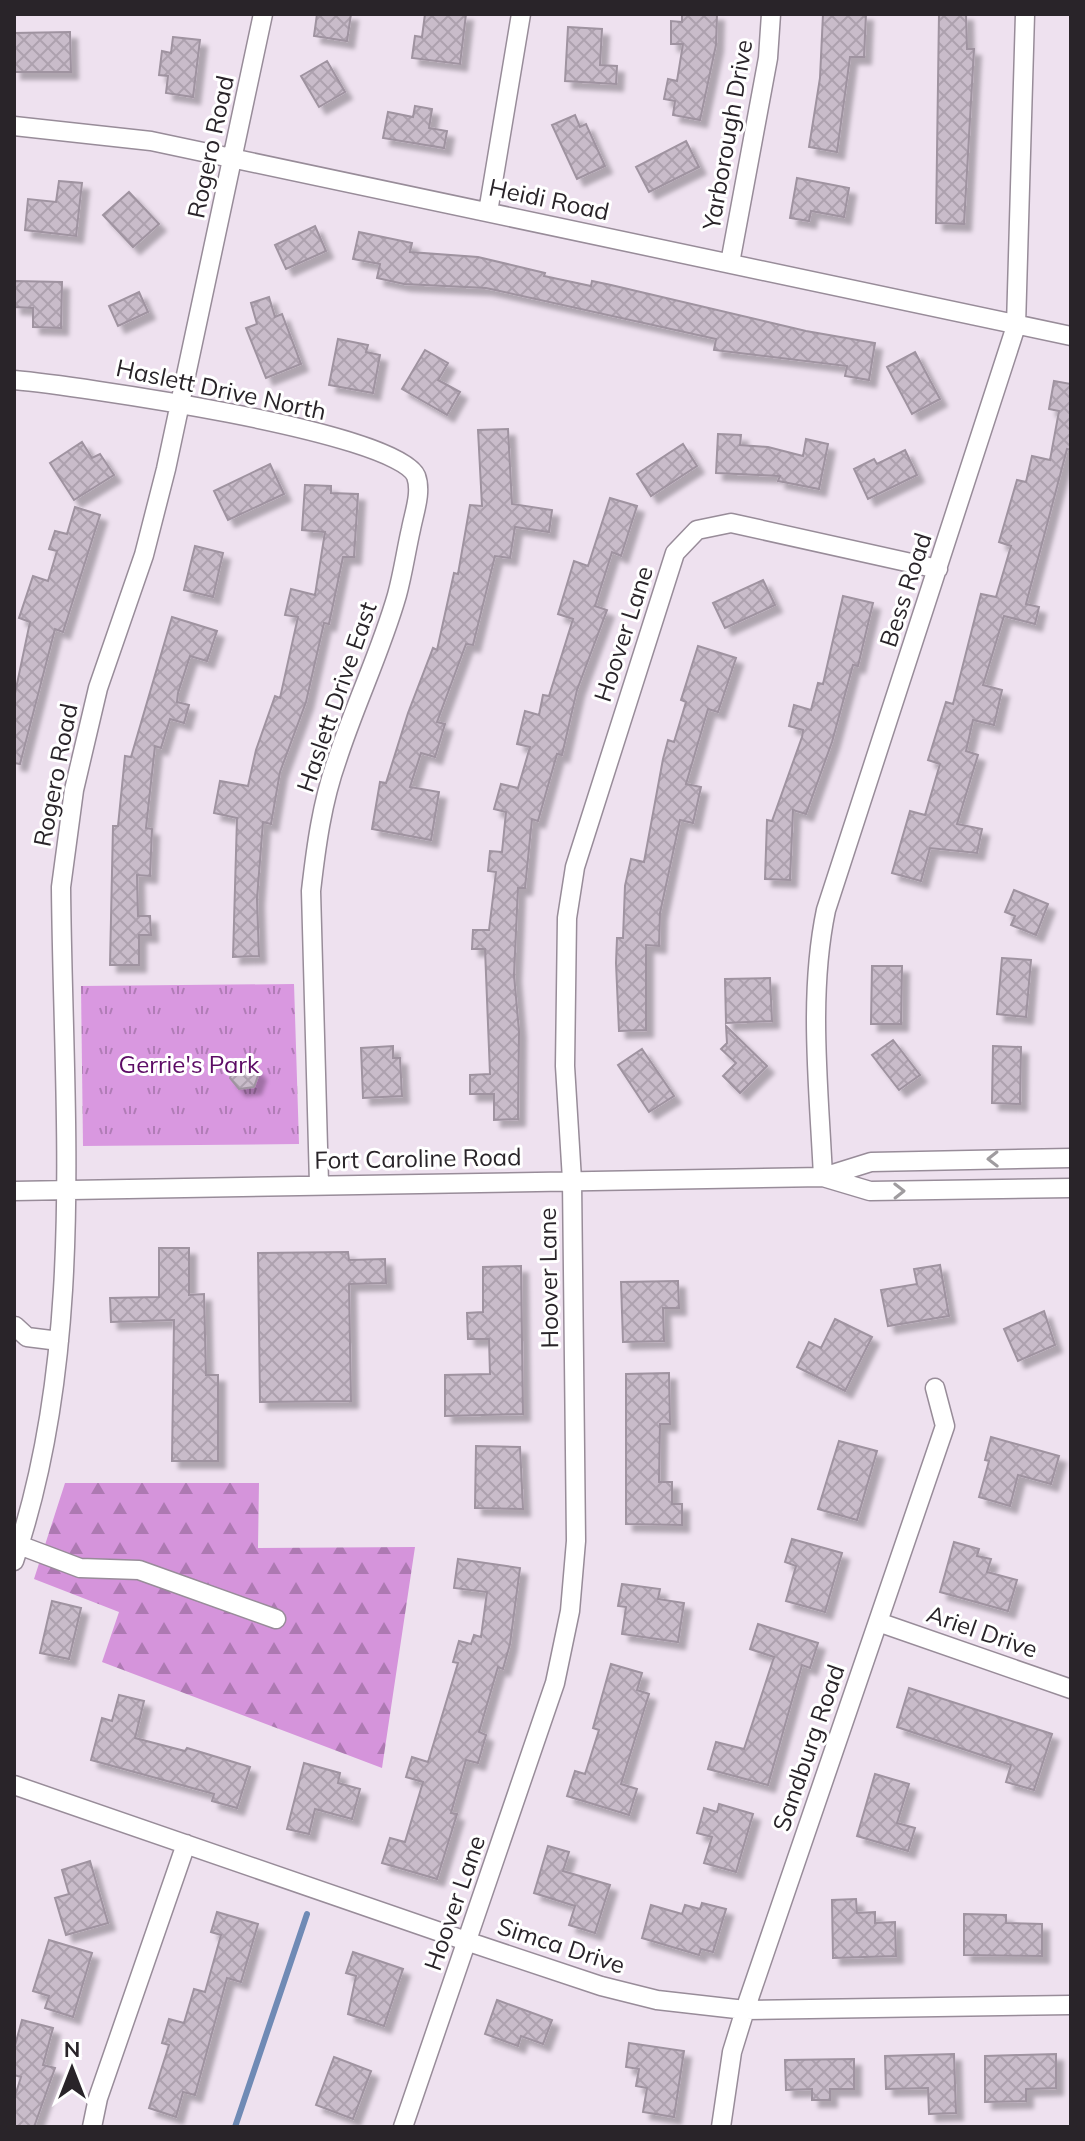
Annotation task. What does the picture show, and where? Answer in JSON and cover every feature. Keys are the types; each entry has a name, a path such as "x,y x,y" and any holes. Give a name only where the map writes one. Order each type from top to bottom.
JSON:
{"street":[{"name":"Rogero Road","path":"17,1553 49,1426 59,1341 64,1189 61,887 66,833 98,688 144,555 235,158 263,14"},
{"path":"488,212 521,14"},
{"name":"Yarborough Drive","path":"730,263 768,58 771,14"},
{"name":"Bess Road","path":"823,1177 817,1061 821,932 1016,326 1025,14"},
{"name":"Heidi Road","path":"14,126 94,133 235,158 1071,336"},
{"name":"Haslett Drive North","path":"14,380 90,387 180,403 392,455 412,469"},
{"name":"Haslett Drive East","path":"319,1184 311,891 316,850 336,761 397,595 418,497 417,479 412,469"},
{"name":"Hoover Lane","path":"403,2127 469,1942 555,1683 570,1611 576,1541 572,1180 565,1066 567,918 571,886 675,553 697,530 731,523 938,569"},
{"name":"Fort Caroline Road","path":"14,1191 823,1177 871,1162 1071,1158"},
{"name":"Fort Caroline Road","path":"823,1177 870,1191 1071,1188"},
{"path":"15,1326 27,1337 59,1341"},
{"name":"Sandburg Road","path":"721,2127 732,2052 745,2010 945,1426 935,1388"},
{"path":"17,1553 80,1568 139,1570 276,1619"},
{"name":"Ariel Drive","path":"878,1622 1071,1689"},
{"name":"Simca Drive","path":"14,1785 469,1942 601,1986 657,2000 745,2010 1071,2005"},
{"path":"92,2127 98,2098 186,1844"}],"green space":[{"name":"Gerrie's Park","path":"294,984 299,1144 83,1146 81,986"},
{"path":"65,1483 259,1483 258,1548 415,1547 382,1768 102,1662 119,1612 34,1579"}],"building":[{"path":"317,14 351,14 347,41 314,36"},
{"path":"425,14 466,14 460,64 412,58 415,36 422,37"},
{"path":"682,14 717,14 716,45 700,120 673,115 675,101 664,99 668,79 677,81 683,44 671,44 671,21 682,22"},
{"path":"823,14 866,14 864,57 850,57 837,152 809,147 820,78"},
{"path":"939,14 966,14 967,49 974,49 964,224 936,223"},
{"path":"568,27 602,29 600,65 617,66 616,84 565,81"},
{"path":"70,32 71,72 14,72 14,33"},
{"path":"173,37 200,40 193,97 166,93 168,76 159,75 162,51 171,53"},
{"path":"327,61 345,92 319,107 301,76"},
{"path":"415,106 432,109 429,128 447,131 444,148 383,138 388,112 413,117"},
{"path":"575,115 580,127 586,124 605,166 577,179 552,125"},
{"path":"686,141 699,167 649,192 636,167"},
{"path":"797,178 849,188 844,217 811,211 809,221 790,218"},
{"path":"59,181 82,183 76,236 25,230 28,199 56,202"},
{"path":"129,192 159,224 133,247 103,215"},
{"path":"315,226 326,251 286,269 275,245"},
{"path":"359,232 412,243 410,252 478,257 545,273 544,276 591,286 592,281 806,331 875,343 869,380 845,376 847,366 714,350 716,339 486,288 404,284 377,278 380,264 353,259"},
{"path":"14,281 62,282 61,328 33,327 33,308 14,307"},
{"path":"139,292 148,312 118,326 109,306"},
{"path":"269,297 275,317 282,314 301,364 266,378 246,328 257,324 251,303"},
{"path":"338,339 368,345 366,352 380,355 373,393 329,385"},
{"path":"425,350 448,363 438,380 460,392 447,415 402,389"},
{"path":"915,352 940,399 912,414 887,367"},
{"path":"1054,381 1071,384 1071,450 1067,449 1026,604 1039,607 1035,624 1004,616 983,685 1002,690 994,725 973,720 966,751 978,755 957,824 982,829 977,853 930,848 921,881 892,873 910,811 925,815 940,764 928,760 946,702 953,704 981,594 996,597 1011,546 999,542 1017,480 1026,482 1032,456 1050,460 1059,411 1049,409"},
{"path":"508,429 512,504 552,510 549,532 515,527 510,558 495,556 473,645 466,644 437,722 445,724 435,757 421,753 410,787 439,792 431,840 372,829 380,782 386,783 408,713 433,648 437,650 454,573 458,574 470,505 482,506 478,430"},
{"path":"718,434 741,435 740,445 768,447 803,456 806,439 828,444 819,489 778,481 780,476 716,473"},
{"path":"82,442 92,458 100,454 114,475 74,500 50,463"},
{"path":"683,444 697,466 651,496 637,474"},
{"path":"905,450 917,475 868,499 854,469 874,459 877,464"},
{"path":"270,464 284,494 228,520 214,491"},
{"path":"305,485 331,486 331,493 358,494 354,557 343,557 329,624 324,623 306,702 280,772 271,824 263,822 257,899 259,956 233,957 237,818 214,813 220,781 248,786 256,750 275,696 280,698 298,617 285,615 291,589 315,595 325,532 302,530"},
{"path":"610,498 637,506 621,556 612,552 595,606 607,610 577,690 562,755 557,754 538,821 532,819 525,888 518,888 514,975 519,1031 518,1119 494,1120 494,1094 470,1094 470,1075 490,1074 485,949 472,949 473,930 489,930 496,872 488,871 490,851 502,852 506,812 494,809 501,784 518,788 530,747 517,744 525,711 539,715 543,695 549,696 573,619 558,614 574,561 588,566"},
{"path":"75,507 100,515 63,632 55,629 20,764 14,763 14,698 30,622 19,618 33,576 48,581 57,551 49,549 55,531 67,534"},
{"path":"195,546 223,553 213,597 184,590"},
{"path":"763,580 775,605 725,628 713,603"},
{"path":"843,596 873,603 858,666 853,665 832,742 806,814 793,810 790,880 765,879 767,820 772,821 802,737 803,730 789,726 794,705 811,710 818,683 823,684"},
{"path":"172,617 217,631 207,661 190,656 177,702 189,705 184,723 170,719 161,748 155,746 146,828 152,829 150,876 137,875 138,916 150,916 151,935 139,935 139,965 110,965 113,826 118,826 125,756 131,757"},
{"path":"698,646 736,658 718,712 708,709 686,784 701,787 693,823 680,820 660,913 659,946 646,945 646,1030 619,1031 617,938 623,938 625,886 631,859 644,862 663,759 668,740 674,742 686,702 681,700"},
{"path":"1014,890 1048,904 1036,935 1011,925 1015,916 1005,912"},
{"path":"1002,958 1031,960 1026,1017 997,1014"},
{"path":"872,966 902,966 901,1024 871,1024"},
{"path":"770,978 772,1021 726,1023 725,979"},
{"path":"726,1026 767,1066 740,1093 723,1076 736,1063 721,1049 727,1043"},
{"path":"893,1040 920,1075 899,1090 872,1055"},
{"path":"393,1046 393,1058 400,1058 402,1096 363,1098 361,1048"},
{"path":"993,1046 1021,1047 1020,1104 992,1103"},
{"path":"642,1049 674,1096 649,1112 618,1065"},
{"path":"248,1062 259,1073 254,1087 239,1089 230,1078 235,1064"},
{"path":"159,1248 189,1248 189,1295 204,1294 206,1375 218,1375 218,1461 172,1461 174,1320 111,1322 110,1298 159,1297"},
{"path":"348,1252 349,1260 385,1259 386,1283 349,1284 351,1401 260,1402 258,1253"},
{"path":"940,1265 949,1316 888,1326 881,1290 917,1284 914,1269"},
{"path":"521,1266 523,1414 445,1416 445,1375 490,1374 489,1339 468,1339 467,1313 483,1312 483,1267"},
{"path":"678,1281 679,1308 663,1308 664,1341 623,1342 621,1282"},
{"path":"1044,1311 1055,1345 1018,1361 1004,1329"},
{"path":"835,1319 872,1337 845,1391 797,1367 809,1342 821,1348"},
{"path":"669,1373 670,1424 660,1424 659,1482 672,1482 672,1504 682,1504 682,1525 626,1524 626,1374"},
{"path":"991,1437 1059,1456 1051,1484 1018,1475 1010,1506 979,1497 989,1461 985,1460"},
{"path":"839,1441 877,1451 857,1520 818,1509"},
{"path":"476,1446 520,1447 523,1509 475,1508"},
{"path":"792,1539 842,1553 825,1612 786,1601 796,1566 785,1562"},
{"path":"954,1542 979,1549 977,1556 991,1559 987,1572 1017,1580 1008,1611 940,1592"},
{"path":"458,1559 520,1568 510,1644 503,1669 498,1667 479,1732 486,1735 478,1763 466,1760 451,1813 457,1814 437,1879 382,1863 390,1838 405,1842 423,1782 406,1777 412,1757 428,1762 458,1663 453,1662 459,1641 471,1644 474,1635 481,1637 487,1592 454,1588"},
{"path":"622,1584 660,1589 658,1599 684,1603 678,1642 622,1634 626,1607 618,1606"},
{"path":"52,1601 81,1608 69,1659 40,1653"},
{"path":"758,1624 818,1643 810,1668 802,1665 768,1785 708,1769 716,1742 744,1749 774,1657 750,1649"},
{"path":"611,1664 642,1673 637,1690 649,1694 621,1784 637,1789 629,1815 567,1796 575,1771 585,1774 599,1730 593,1728"},
{"path":"909,1688 1052,1734 1034,1790 1006,1782 1011,1765 897,1727"},
{"path":"119,1695 144,1701 135,1738 185,1751 187,1748 250,1767 237,1808 212,1801 214,1794 91,1760 102,1718 112,1721"},
{"path":"304,1763 340,1773 338,1783 360,1789 352,1819 315,1809 309,1834 287,1829"},
{"path":"875,1774 909,1784 897,1823 915,1828 908,1851 857,1836"},
{"path":"719,1804 753,1814 736,1872 704,1863 712,1837 697,1833 704,1808 717,1812"},
{"path":"548,1846 569,1852 563,1871 610,1885 595,1933 569,1925 575,1906 534,1893"},
{"path":"90,1861 108,1923 66,1935 55,1898 69,1894 62,1870"},
{"path":"856,1899 857,1913 875,1912 875,1923 895,1922 896,1956 833,1958 832,1900"},
{"path":"702,1903 726,1909 713,1952 701,1949 699,1955 642,1938 651,1905 682,1914 685,1905 700,1909"},
{"path":"217,1912 258,1924 241,1982 227,1978 195,2095 183,2092 176,2117 149,2108 169,2045 162,2043 169,2019 184,2023 194,1989 205,1992 221,1935 211,1932"},
{"path":"964,1914 1006,1915 1006,1923 1042,1924 1042,1956 964,1955"},
{"path":"49,1940 92,1953 73,2017 45,2008 49,1996 33,1991"},
{"path":"353,1952 403,1969 384,2026 348,2014 356,1976 346,1973"},
{"path":"497,2000 552,2020 543,2044 521,2036 518,2046 485,2034"},
{"path":"22,2020 53,2028 43,2065 55,2068 34,2127 14,2127 14,2099 21,2077 14,2075 14,2049"},
{"path":"629,2043 684,2051 674,2117 643,2112 647,2088 636,2086 639,2069 626,2067"},
{"path":"954,2054 956,2113 929,2114 928,2088 886,2089 885,2056"},
{"path":"1056,2054 1056,2088 1026,2089 1026,2101 985,2102 985,2056"},
{"path":"334,2057 371,2071 353,2119 316,2105"},
{"path":"854,2059 854,2089 830,2089 830,2100 812,2100 812,2089 786,2090 785,2060"}],"waterway":[{"path":"235,2127 307,1914"}]}
